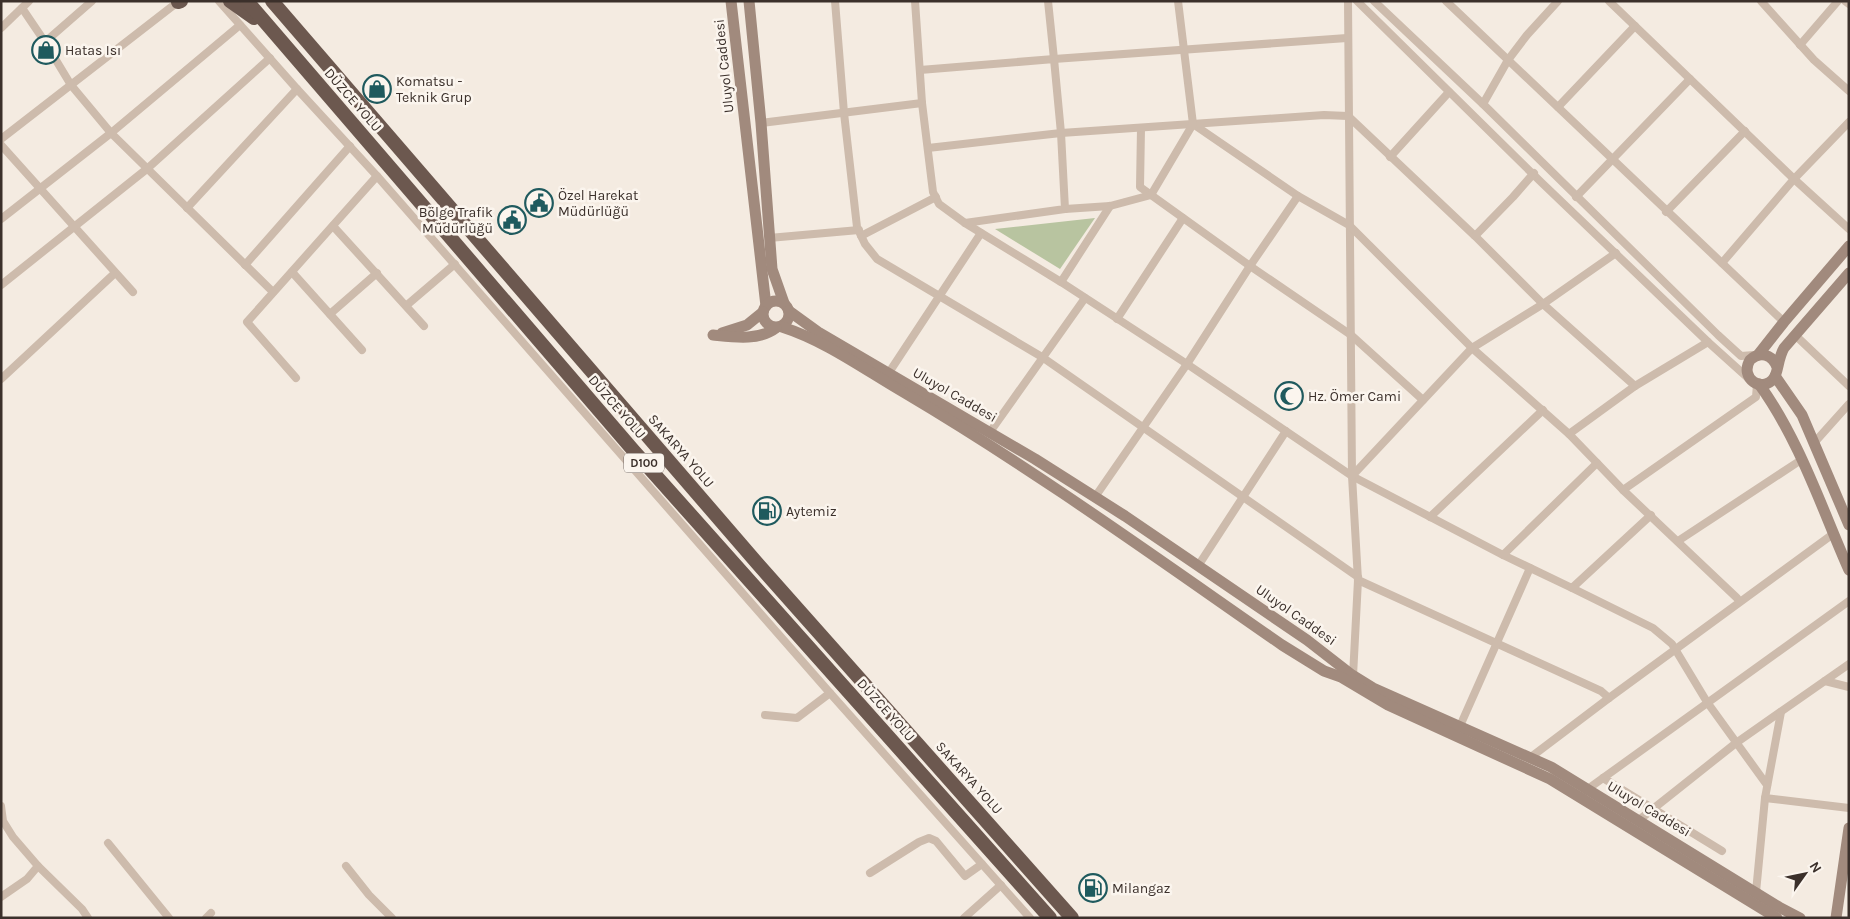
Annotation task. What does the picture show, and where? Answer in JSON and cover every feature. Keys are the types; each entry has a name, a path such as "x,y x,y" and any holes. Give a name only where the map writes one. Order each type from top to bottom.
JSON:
{"highway":[{"path":"230,1 243,9 280,40"},
{"name":"DÜZCE YOLU","path":"247,1 633,450 1050,918"},
{"name":"SAKARYA YOLU","path":"273,2 756,563 1072,918"}],"main road":[{"name":"Uluyol Caddesi","path":"731,1 764,309"},
{"path":"749,1 772,269 787,307 789,318 779,327 762,335 741,337 713,335 731,332 747,325 774,301 787,307"},
{"path":"1849,246 1757,355 1748,363 1747,372 1772,401 1786,426 1849,570"},
{"path":"1755,382 1770,382 1784,348 1849,273"},
{"name":"Uluyol Caddesi","path":"787,307 818,332 990,432 1095,497 1307,640 1352,675 1373,688 1531,757 1583,793 1778,918"},
{"path":"764,309 766,323 771,327 779,327"},
{"name":"Uluyol Caddesi","path":"779,327 802,333 993,446 1282,645 1324,671 1341,678 1388,705 1583,793 1638,820 1800,918"},
{"path":"1757,355 1769,356 1775,362 1776,371 1802,415 1849,525"},
{"path":"1836,918 1849,828"}],"street":[{"path":"1,28 29,1"},
{"path":"45,42 92,1"},
{"path":"219,1 455,264 830,693 1030,918"},
{"path":"835,1 844,113 860,233 865,244 877,259 1042,358 1358,578 1496,644 1601,691 1609,698"},
{"path":"915,1 922,104 933,192 939,204 965,224 1061,282 1187,364 1352,476 1503,555 1653,628 1672,644 1707,702 1767,785"},
{"path":"1048,1 1061,133 1065,209"},
{"path":"965,224 1065,209 1110,206 1151,195 1193,124 1178,1"},
{"path":"1348,1 1352,476 1358,578 1352,675 1361,689"},
{"path":"1357,1 1708,342 1755,382 1756,397 1623,490"},
{"path":"1374,1 1483,104 1576,197 1741,356 1757,355"},
{"path":"1483,104 1508,60 1527,35 1558,1"},
{"path":"1609,1 1794,179 1849,229"},
{"path":"1761,1 1814,60 1849,91"},
{"path":"1800,45 1838,1"},
{"path":"1846,1 1849,4"},
{"path":"1,139 179,2"},
{"path":"1449,2 1666,212 1784,322"},
{"path":"22,8 71,85 110,133 273,292"},
{"path":"1,219 110,133 240,25"},
{"path":"1558,107 1635,26"},
{"path":"920,70 1347,38"},
{"path":"1,285 148,168 270,58"},
{"path":"1576,197 1690,79"},
{"path":"186,208 297,89"},
{"path":"1390,157 1449,92"},
{"path":"761,124 922,104"},
{"path":"928,148 1061,133 1324,115 1348,116 1475,236 1543,304 1635,386"},
{"path":"1722,264 1794,179 1849,122"},
{"path":"1193,124 1298,196 1349,225 1472,348 1570,434 1623,490 1737,598"},
{"path":"1140,128 1140,187 1250,266 1351,335 1423,400"},
{"path":"1666,212 1745,131"},
{"path":"1,145 133,292"},
{"path":"245,265 350,146"},
{"path":"1475,236 1534,173"},
{"path":"296,378 247,322 377,176"},
{"path":"1095,497 1144,428 1298,196"},
{"path":"769,238 860,233 936,197"},
{"path":"1061,282 1110,206"},
{"path":"1118,319 1183,218"},
{"path":"333,226 424,326"},
{"path":"888,374 981,233"},
{"path":"1352,476 1472,348 1543,304 1616,253"},
{"path":"407,306 455,264"},
{"path":"292,272 362,350"},
{"path":"1,379 116,273"},
{"path":"330,314 377,273"},
{"path":"990,432 1085,298"},
{"path":"1795,335 1849,386"},
{"path":"1570,434 1635,386 1708,342"},
{"path":"1814,443 1849,404"},
{"path":"1430,517 1543,410"},
{"path":"1198,566 1286,431"},
{"path":"1678,541 1802,460"},
{"path":"1503,555 1597,463"},
{"path":"1572,588 1651,515"},
{"path":"1531,757 1833,534"},
{"path":"1460,726 1530,568"},
{"path":"1583,793 1849,600"},
{"path":"1638,820 1736,743 1849,664"},
{"path":"1825,681 1849,687"},
{"path":"765,714 797,718 830,693"},
{"path":"1756,892 1765,798 1780,712"},
{"path":"1603,778 1722,851"},
{"path":"1765,798 1849,808"},
{"path":"1,806 3,821 13,837 38,866 82,909 88,918"},
{"path":"870,873 919,842 929,838 936,841 965,876 982,864"},
{"path":"108,842 169,918"},
{"path":"1,897 27,879 38,866"},
{"path":"346,866 369,895 392,918"},
{"path":"964,918 1001,885"}],"green space":[{"path":"1095,218 1060,269 995,229"}],"place":[{"name":"Hatas Isı","path":"46,50"},
{"name":"Komatsu - Teknik Grup","path":"377,89"},
{"name":"Özel Harekat Müdürlüğü","path":"539,203"},
{"name":"Bölge Trafik Müdürlüğü","path":"512,220"},
{"name":"Hz. Ömer Cami","path":"1289,396"},
{"name":"Aytemiz","path":"767,511"},
{"name":"Milangaz","path":"1093,888"}]}
